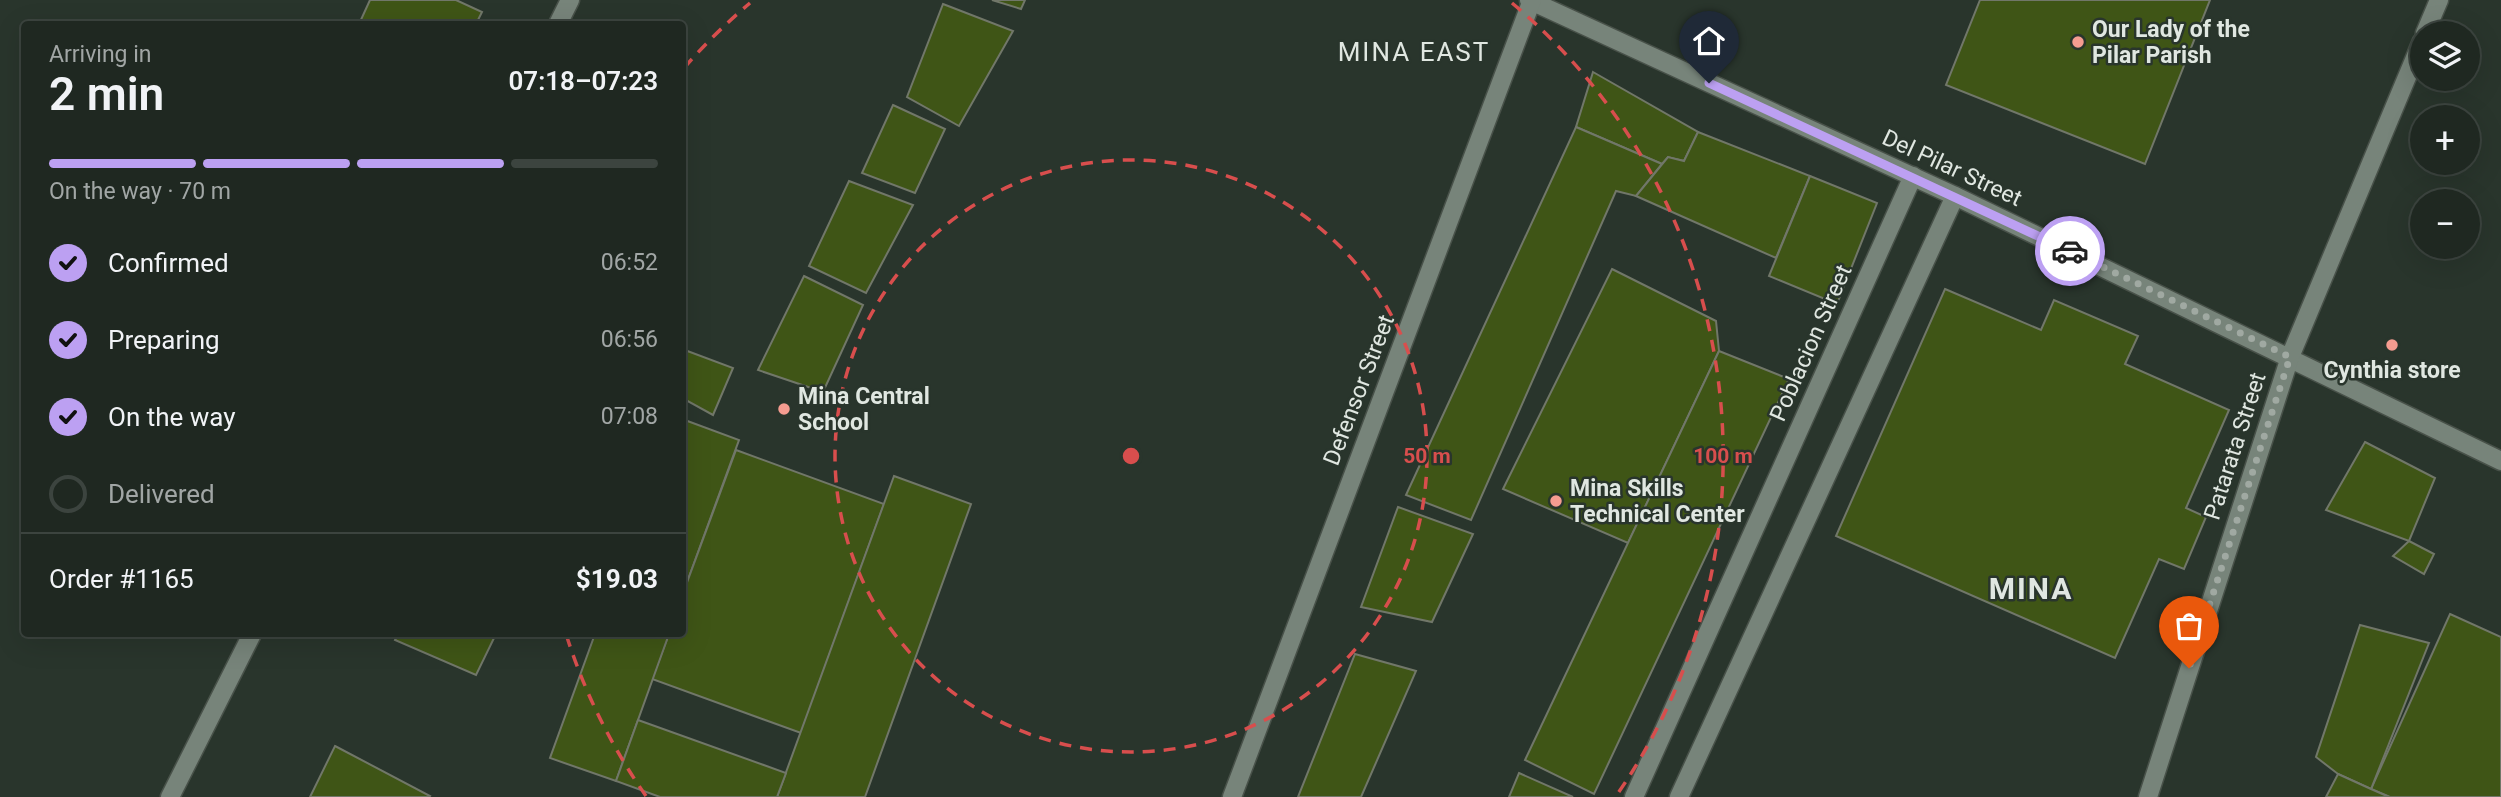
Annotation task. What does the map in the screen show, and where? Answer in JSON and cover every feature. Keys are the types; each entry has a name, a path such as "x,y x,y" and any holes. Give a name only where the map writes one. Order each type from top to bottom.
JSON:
{"street":[{"path":"560,21 570,0"},
{"name":"Del Pilar Street","path":"1531,0 1913,176 2501,461"},
{"name":"Defensor Street","path":"1232,797 1531,0"},
{"path":"2430,21 2439,0"},
{"name":"Patarata Street","path":"2148,797 2290,357 2410,70"},
{"name":"Poblacion Street","path":"1634,797 1913,176"},
{"path":"1679,797 1955,196"},
{"path":"170,797 250,637"}],"building":[{"path":"370,0 456,0 482,12 478,21 360,21"},
{"path":"992,0 1025,0 1021,9"},
{"name":"Our Lady of the Pilar Parish","path":"1980,0 2210,0 2145,164 1946,85"},
{"path":"943,4 1013,31 959,126 907,97"},
{"path":"1593,72 1698,132 1684,161 1668,157 1662,164 1576,127"},
{"path":"893,105 945,129 915,193 862,173"},
{"path":"1576,127 1662,164 1636,196 1616,191 1471,520 1406,495"},
{"path":"1698,132 1810,176 1776,258 1636,196 1668,157 1684,161"},
{"path":"1810,176 1877,203 1837,304 1769,276"},
{"path":"849,181 913,205 866,293 809,266"},
{"path":"1612,269 1716,321 1719,351 1628,543 1503,489"},
{"path":"804,276 863,305 823,392 758,370"},
{"path":"1945,289 2041,330 2054,300 2138,336 2125,364 2229,410 2186,508 2206,517 2184,569 2159,559 2115,658 1836,536"},
{"path":"686,350 733,368 713,415 686,400"},
{"path":"1719,351 1789,379 1594,794 1525,760"},
{"path":"686,420 739,440 686,585"},
{"path":"2365,442 2435,478 2409,541 2326,510"},
{"path":"736,450 884,504 801,733 652,679 668,637 686,637 686,585"},
{"path":"894,476 971,504 865,797 777,797"},
{"path":"1398,507 1473,534 1432,622 1361,607"},
{"path":"2409,541 2434,554 2424,574 2393,556"},
{"path":"2450,614 2501,637 2501,797 2390,797 2371,789"},
{"path":"2360,625 2429,643 2371,789 2338,774 2316,757"},
{"path":"396,637 495,637 476,675 395,640"},
{"path":"594,637 668,637 616,781 550,758"},
{"path":"1355,654 1416,671 1361,797 1298,797"},
{"path":"638,720 786,773 777,797 660,797 616,781"},
{"path":"335,746 430,796 310,797"},
{"path":"1519,773 1573,797 1509,797"},
{"path":"2338,774 2371,789 2389,797 2326,797"}],"way so far":[{"path":"2070,251 2290,357 2189,668"}],"place":[{"name":"Our Lady of the Pilar Parish","path":"2078,42"},
{"name":"Cynthia store","path":"2392,345"},
{"name":"Mina Central School","path":"784,409"},
{"name":"Mina Skills Technical Center","path":"1556,501"}],"district":[{"name":"MINA EAST","path":"1414,52"},
{"name":"MINA","path":"2031,588"}],"route":[{"path":"1709,83 2070,251"}]}
